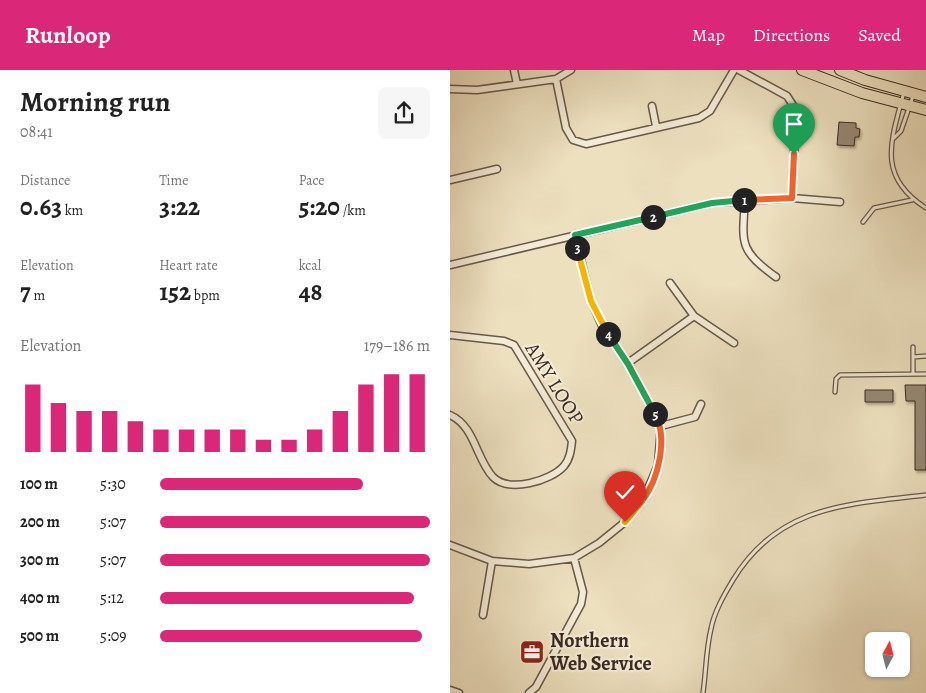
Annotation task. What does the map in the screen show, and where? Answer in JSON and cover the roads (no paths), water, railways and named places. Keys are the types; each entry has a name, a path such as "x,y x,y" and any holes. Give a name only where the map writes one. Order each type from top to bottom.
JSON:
{"main road":[{"path":"802,70 862,93 926,110"},
{"path":"840,70 926,97"}],"street":[{"path":"514,70 516,84"},
{"path":"450,89 476,90 556,79 571,70"},
{"path":"556,79 566,128 573,140 586,144 656,126 699,118 710,111 734,70"},
{"path":"739,70 787,96 796,110 792,198"},
{"path":"652,106 656,126"},
{"path":"450,180 497,169"},
{"path":"450,265 712,203 792,198 840,202"},
{"path":"745,200 742,232 745,250 757,263 776,277"},
{"path":"450,545 492,561 529,564 574,558 599,543 625,522 645,496 658,465 661,426 628,364 603,328 591,301 575,235"},
{"path":"670,284 694,316 734,343"},
{"path":"628,364 694,316"},
{"name":"AMY LOOP","path":"450,335 504,341 514,345 572,441 571,454 564,467 544,478 522,485 506,483 494,478 467,429 457,418 450,415"},
{"path":"661,426 694,417 701,404"},
{"path":"529,693 536,687 581,604 583,592 574,558"},
{"path":"483,615 492,561"},
{"path":"450,690 459,693"}],"lane":[{"path":"909,93 893,132 892,170 898,184 913,200 926,208"},
{"path":"894,138 901,131 909,93"},
{"path":"863,222 874,208 913,200"},
{"path":"913,347 913,374"},
{"path":"913,357 926,356"},
{"path":"835,392 836,379 840,375 926,374"},
{"path":"703,693 711,628 724,596 741,567 768,539 802,517 839,505 926,494"}],"place":[{"name":"Northern Web Service","path":"532,652"}]}
